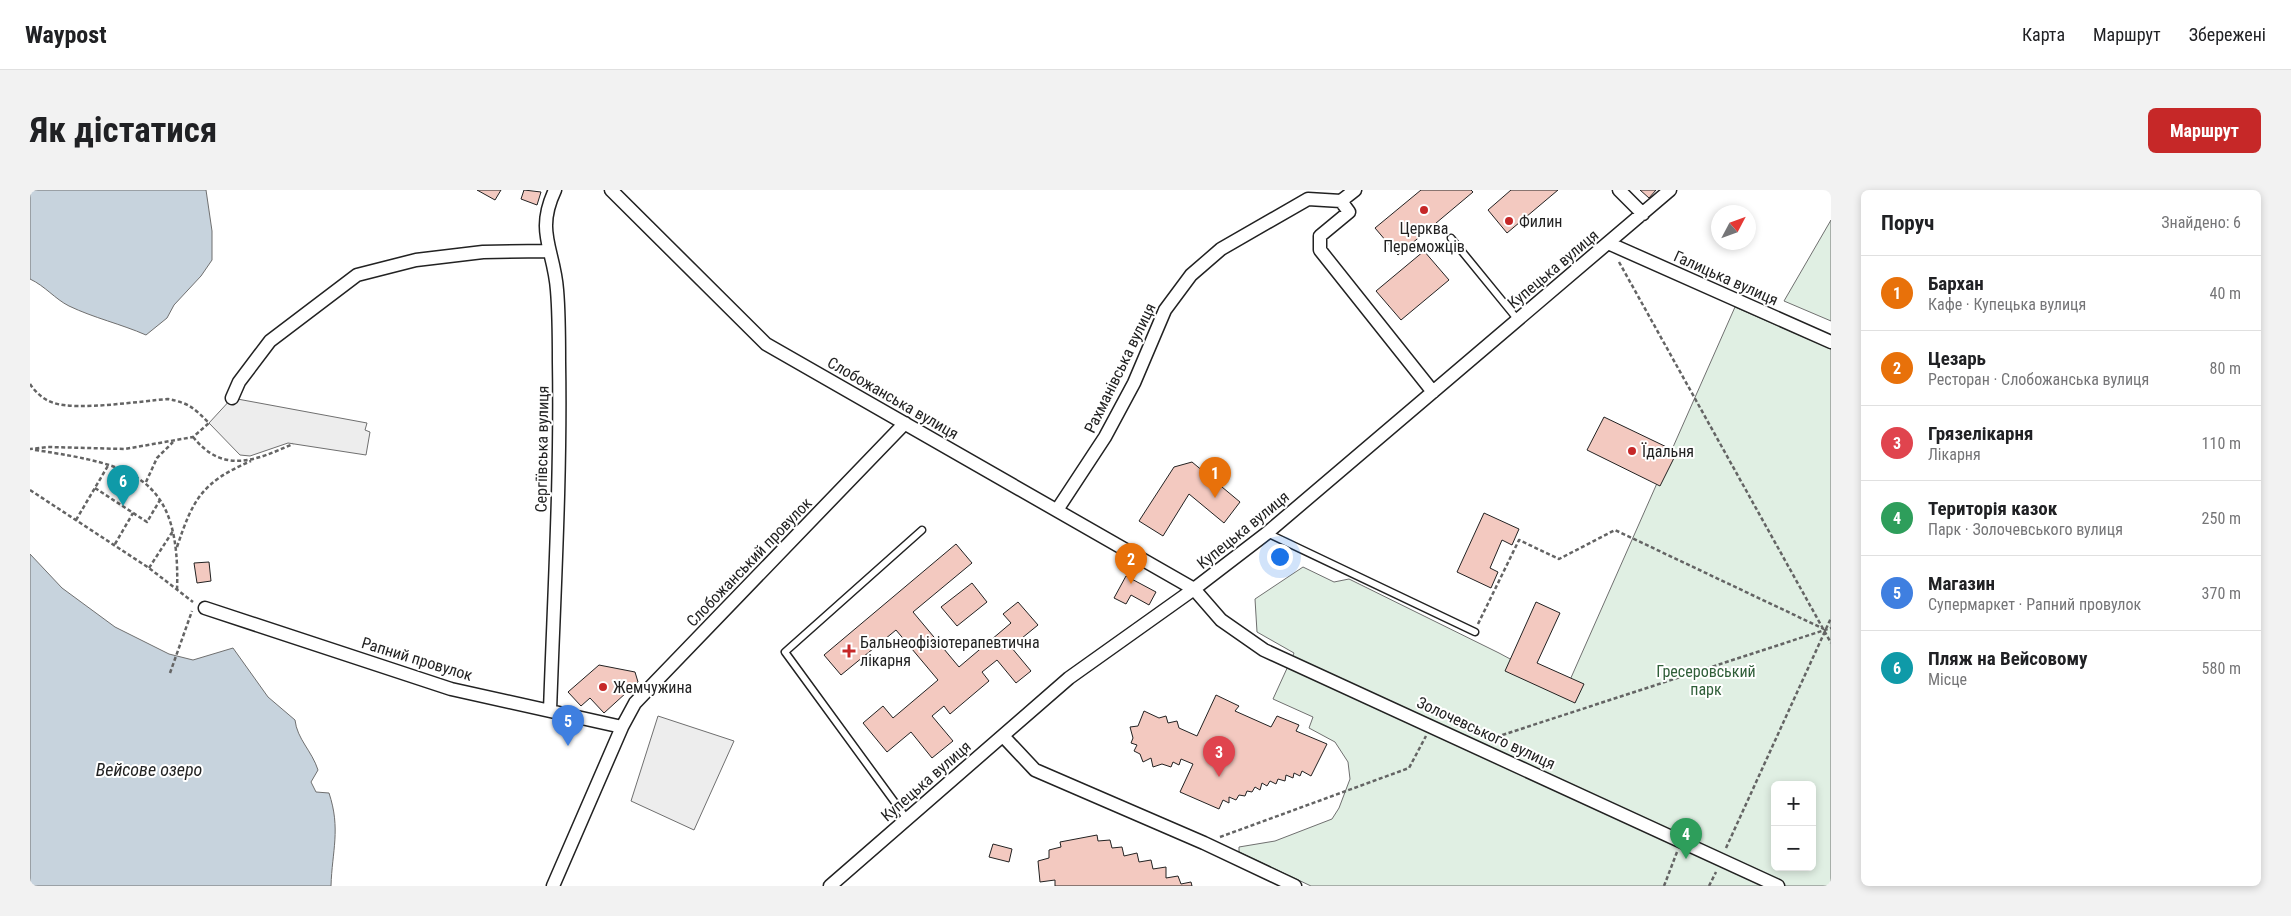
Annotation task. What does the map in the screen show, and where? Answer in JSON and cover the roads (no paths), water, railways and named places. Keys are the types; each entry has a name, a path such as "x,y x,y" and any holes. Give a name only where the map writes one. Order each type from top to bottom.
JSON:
{"street":[{"name":"Сергіївська вулиця","path":"550,711 558,500 559,362 557,288 544,230 549,202 555,190"},
{"name":"Слобожанська вулиця","path":"611,190 766,344 1194,589"},
{"path":"1355,190 1341,201 1349,212 1320,236 1320,250 1433,392"},
{"path":"1619,190 1643,214"},
{"name":"Купецька вулиця","path":"830,886 1069,678 1194,589 1267,533 1670,190"},
{"name":"Рахманівська вулиця","path":"1057,510 1105,437 1134,384 1165,310 1192,275 1221,249 1308,199 1341,201"},
{"name":"Галицька вулиця","path":"1608,243 1831,342"},
{"path":"232,398 240,382 270,341 357,275 379,268 425,259 484,252 548,250"},
{"name":"Слобожанський провулок","path":"622,727 635,703 905,423"},
{"name":"Золочевського вулиця","path":"1194,589 1221,620 1264,650 1778,886"},
{"name":"Рапний провулок","path":"205,608 451,689 622,727"},
{"path":"553,886 622,727"},
{"path":"1003,736 1035,770 1204,843 1295,886"}],"lane":[{"path":"1451,238 1518,320"},
{"path":"907,819 785,652 922,530"},
{"path":"1267,533 1474,632"}],"water":[{"path":"30,190 206,190 212,231 212,260 201,276 174,305 167,318 146,335 88,314 64,303 30,279"},
{"name":"Вейсове озеро","path":"30,554 62,588 115,627 169,654 193,660 233,648 268,697 295,720 296,727 318,770 311,782 316,792 329,793 335,818 331,886 30,886"}],"place":[{"name":"Церква Переможців","path":"1424,210"},
{"name":"Филин","path":"1509,221"},
{"name":"Їдальня","path":"1632,451"},
{"name":"Бархан","path":"1215,498"},
{"name":"Пляж на Вейсовому","path":"123,506"},
{"name":"Цезарь","path":"1131,584"},
{"name":"Бальнеофізіотерапевтична лікарня","path":"849,651"},
{"name":"Жемчужина","path":"603,687"},
{"name":"Магазин","path":"568,746"},
{"name":"Грязелікарня","path":"1219,777"},
{"name":"Територія казок","path":"1686,859"}],"park label":[{"name":"Гресеровський парк","path":"1706,680"}]}
